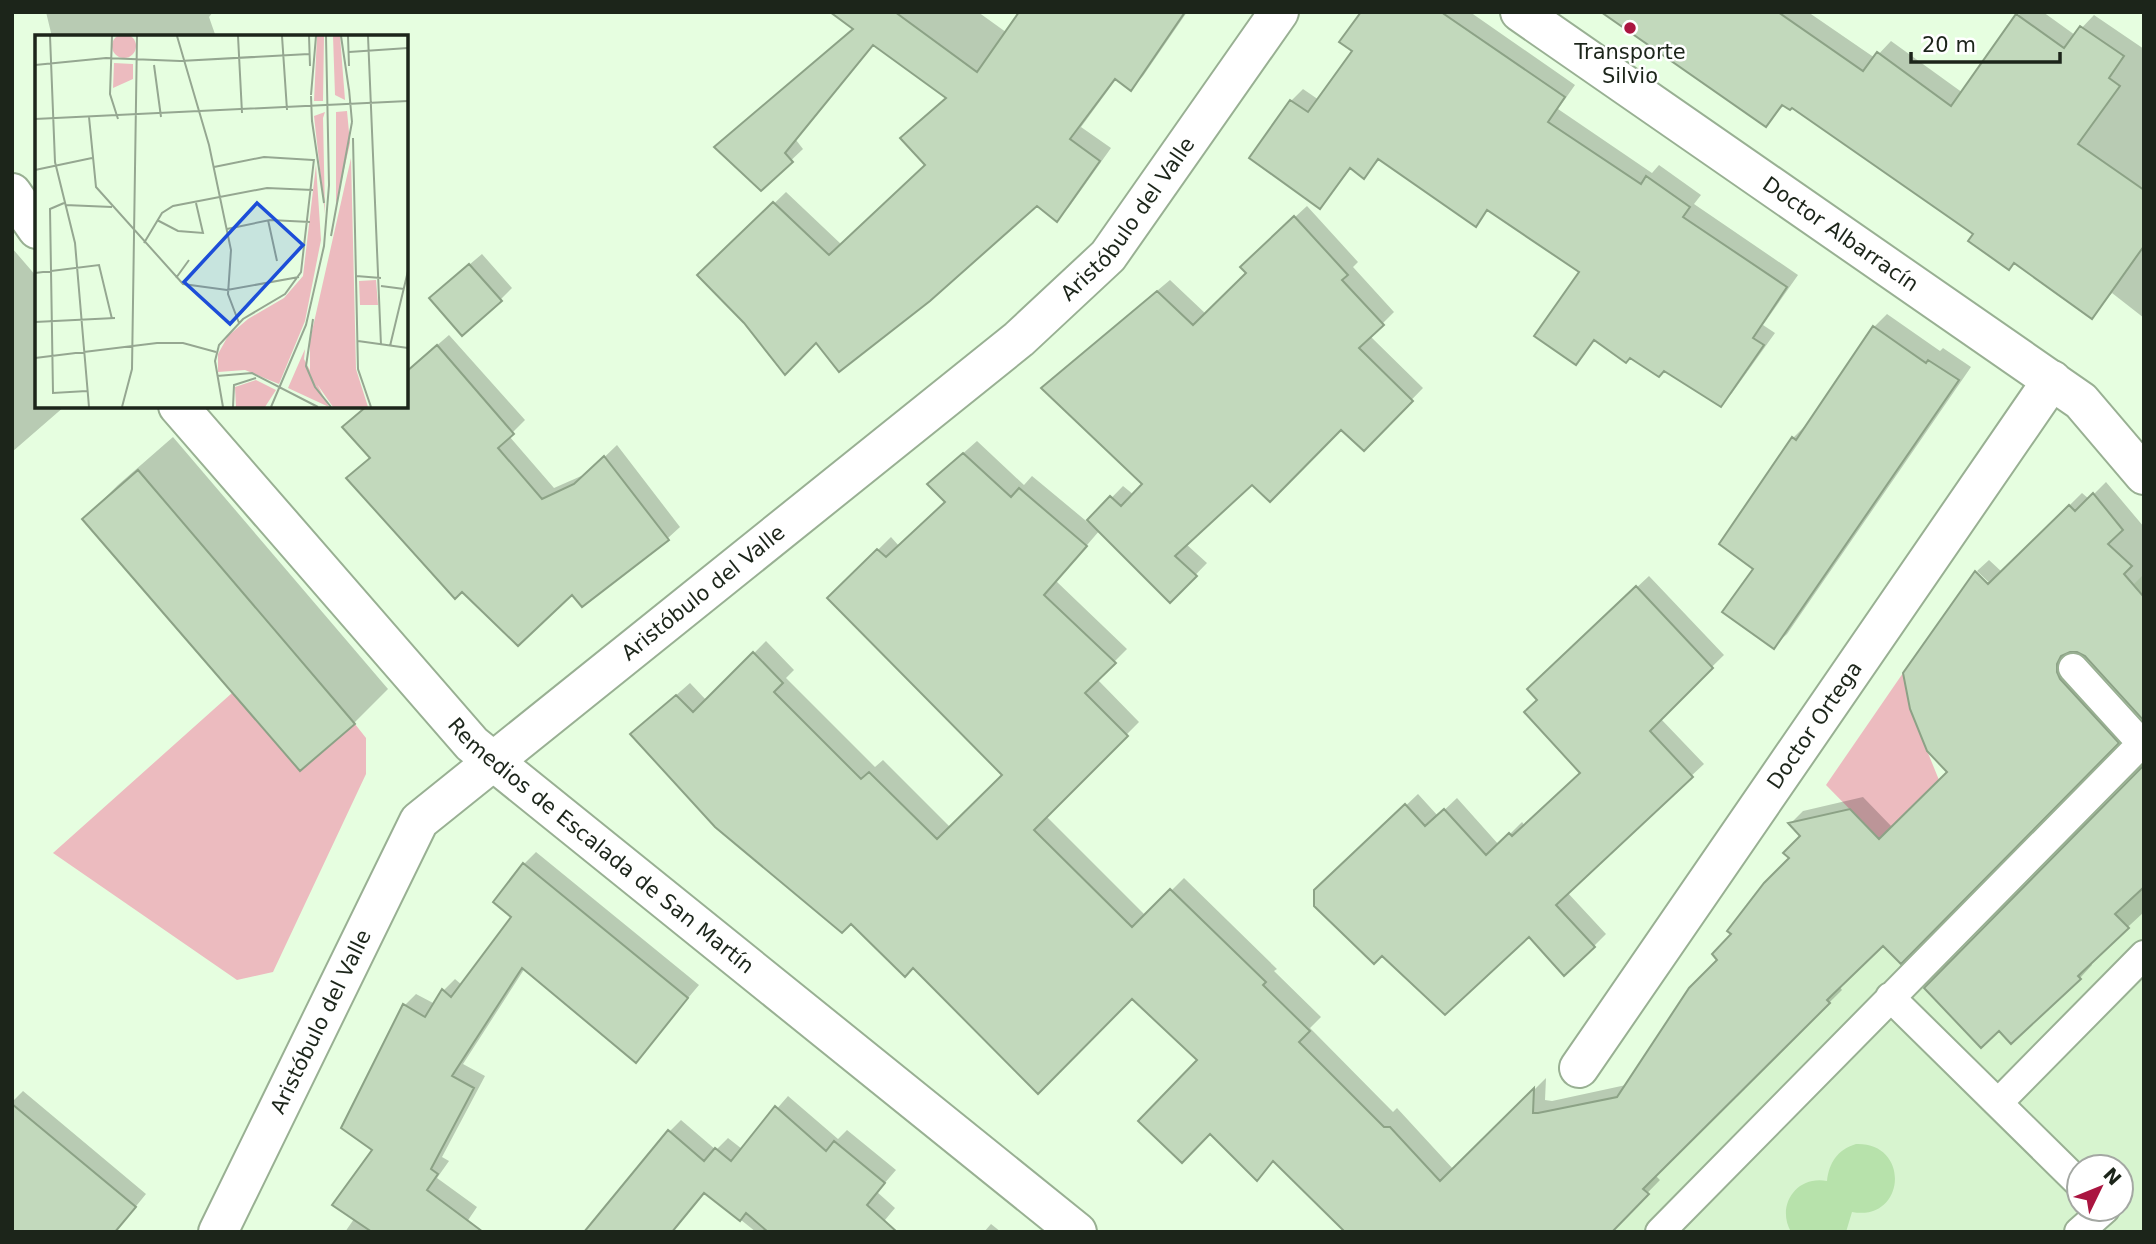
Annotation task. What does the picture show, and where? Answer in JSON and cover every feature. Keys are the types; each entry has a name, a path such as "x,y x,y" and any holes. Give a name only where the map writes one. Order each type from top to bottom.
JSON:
{"street":[{"name":"Aristóbulo del Valle","path":"218,1232 419,821 1019,339 1108,256 1279,12"},
{"name":"Doctor Albarracín","path":"1520,12 2081,401 2144,475"},
{"path":"12,193 35,226"},
{"name":"Doctor Ortega","path":"1579,1068 2052,380"},
{"name":"Remedios de Escalada de San Martín","path":"180,408 472,744 1077,1232"}],"lane":[{"path":"1660,1232 1890,997 2143,745 2073,668"},
{"path":"1998,1103 2144,955"},
{"path":"1890,997 2065,1169"}],"shaded area":[{"path":"2144,574 2144,1232 1490,1232 1879,839"},
{"path":"1903,673 1910,709 1939,780 1879,839 1826,785"},
{"path":"232,693 300,771 355,724 366,738 366,774 273,972 237,980 53,853"},
{"path":"1856,1144 1874,1147 1886,1155 1893,1167 1895,1181 1891,1194 1883,1205 1870,1212 1852,1212 1846,1232 1791,1232 1786,1212 1792,1195 1806,1183 1827,1181 1835,1158"}],"building":[{"path":"830,12 895,12 977,72 1019,12 1185,12 1131,91 1115,79 1070,139 1100,161 1057,222 1037,206 930,301 839,372 816,343 785,375 744,323 697,275 773,202 829,255 925,165 900,138 946,98 873,45 785,153 793,162 761,191 714,147 853,29"},
{"path":"1361,12 1441,12 1565,97 1548,122 1641,184 1646,176 1690,207 1683,217 1787,287 1753,338 1764,345 1721,407 1664,371 1659,377 1630,358 1626,363 1594,340 1576,365 1534,336 1579,272 1487,210 1476,227 1378,159 1364,179 1350,168 1320,209 1249,158 1290,100 1308,112 1352,51 1339,42"},
{"path":"1601,12 1778,12 1863,71 1877,52 1951,106 2016,14 2064,48 2080,26 2124,56 2109,78 2120,86 2078,144 2144,190 2144,246 2092,319 2014,263 2009,270 1968,241 1973,234 1792,108 1790,110 1782,105 1766,127"},
{"path":"1294,216 1348,275 1342,280 1384,325 1359,348 1413,401 1364,451 1341,430 1270,502 1252,485 1175,556 1197,576 1170,603 1087,520 1110,496 1121,506 1142,484 1041,388 1157,291 1193,325 1246,273 1240,267"},
{"path":"469,264 502,301 462,336 429,298"},
{"path":"1873,326 1926,363 1928,360 1959,380 1774,649 1722,612 1753,569 1719,544 1792,437 1796,440"},
{"path":"437,345 514,434 498,448 542,499 574,484 604,456 669,540 582,607 572,595 518,646 462,592 455,599 346,478 370,458 342,427 365,408 408,408 408,370"},
{"path":"963,453 1011,497 1019,488 1087,546 1044,595 1116,663 1085,693 1128,736 1034,830 1132,927 1170,889 1266,982 1263,985 1310,1031 1299,1042 1384,1127 1390,1127 1440,1181 1534,1088 1533,1113 1617,1097 1689,988 1717,960 1712,954 1731,934 1727,931 1764,883 1789,858 1783,853 1800,836 1788,823 1850,809 1879,839 1947,772 1927,751 1910,709 1903,673 1975,571 1988,584 2069,505 2075,511 2093,493 2123,530 2108,544 2132,566 2124,574 2144,597 2144,721 2085,656 2070,652 2061,656 2057,664 2060,679 2119,743 1901,964 1883,946 1827,1000 1830,1003 1643,1189 1649,1194 1612,1232 1345,1232 1273,1161 1257,1181 1210,1134 1182,1163 1138,1121 1197,1060 1132,999 1038,1094 913,968 905,977 851,924 842,933 715,827 630,734 676,695 693,712 753,652 783,683 774,692 861,779 869,772 937,839 1002,775 827,598 877,549 886,557 945,502 927,484"},
{"path":"138,470 355,724 300,771 82,519"},
{"path":"1636,586 1713,668 1650,731 1693,777 1556,905 1595,947 1564,976 1529,937 1445,1015 1382,956 1374,964 1314,906 1314,890 1405,804 1425,826 1444,809 1486,855 1509,833 1512,836 1580,773 1524,712 1537,700 1527,689"},
{"path":"2144,765 2144,887 2115,914 2129,928 2078,976 2081,979 2011,1044 1999,1031 1981,1048 1924,988"},
{"path":"523,863 688,998 636,1063 522,968 452,1076 474,1088 431,1169 438,1174 427,1190 483,1232 372,1232 332,1205 372,1150 341,1128 403,1004 425,1017 442,989 451,997 511,917 493,902"},
{"path":"12,1104 136,1207 115,1232 12,1232"},
{"path":"775,1106 826,1151 834,1141 885,1183 867,1205 897,1232 768,1232 746,1213 740,1221 704,1193 672,1232 584,1232 668,1130 704,1161 715,1148 731,1161"}],"place":[{"name":"Transporte Silvio","path":"1630,28"}]}
